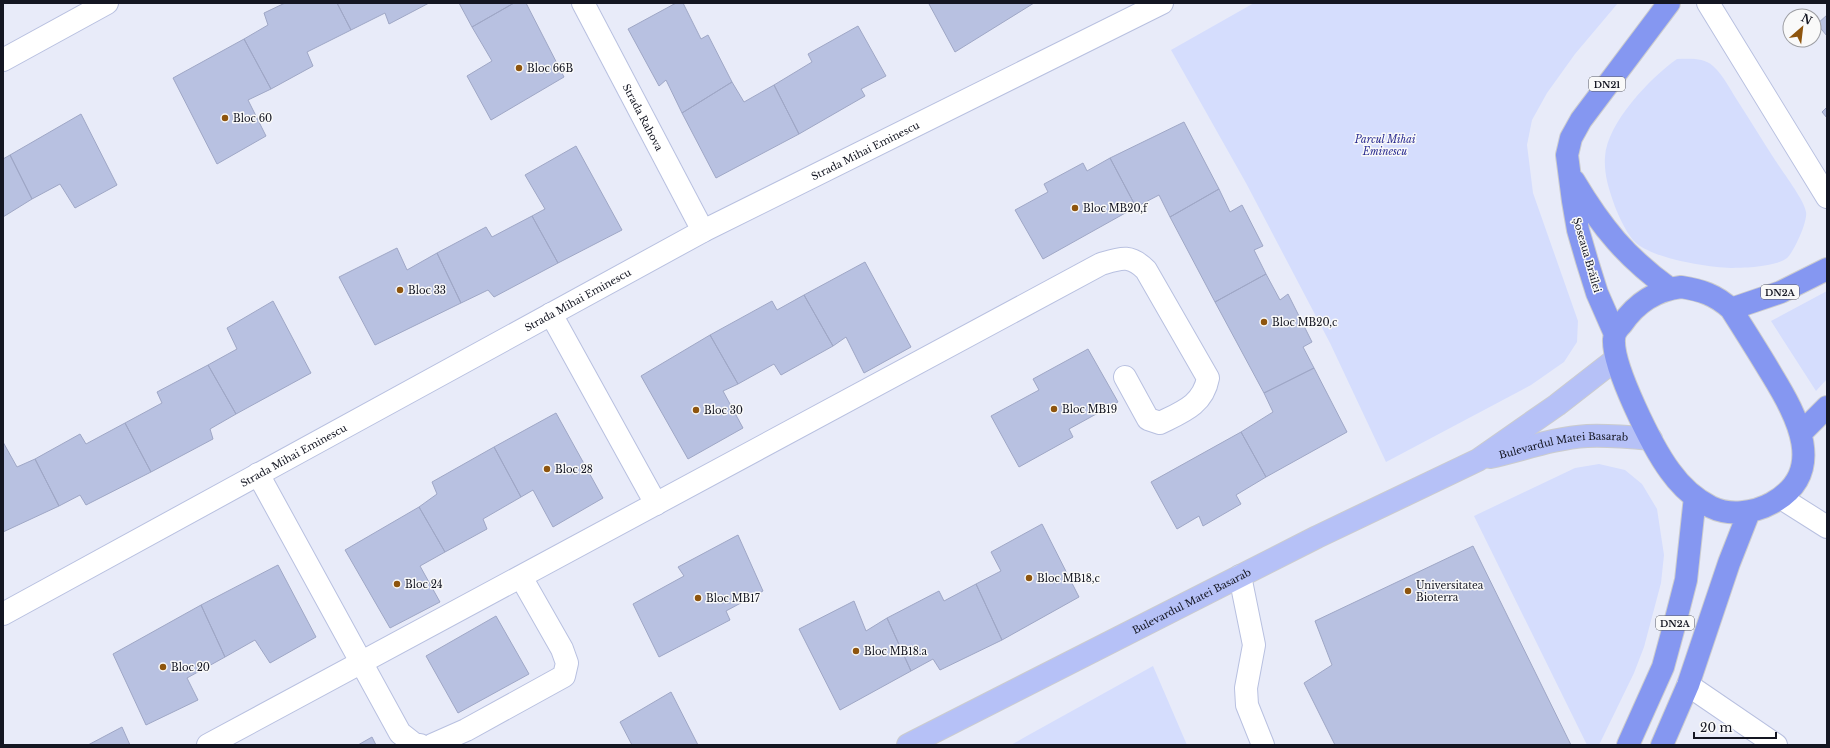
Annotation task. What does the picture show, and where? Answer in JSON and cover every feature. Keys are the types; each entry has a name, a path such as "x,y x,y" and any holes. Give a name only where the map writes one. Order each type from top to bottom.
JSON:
{"highway":[{"name":"Șoseaua Brăilei","path":"1615,334 1597,293 1578,230 1567,156 1576,129 1605,86 1668,3"},
{"name":"Șoseaua Brăilei","path":"1570,173 1590,208 1609,234 1630,257 1670,289"},
{"name":"DN2A","path":"1731,309 1781,292 1827,269"},
{"path":"1681,287 1699,290 1723,302 1731,309 1788,402 1801,433 1803,455 1800,473 1793,487 1781,498 1767,506 1748,512 1733,512 1711,507 1684,488 1670,471 1651,439 1636,408 1616,359 1614,340 1615,334 1623,321 1640,304 1657,293 1670,289 1681,287"},
{"path":"1801,433 1827,407"},
{"name":"DN2A","path":"1628,745 1662,667 1676,619 1686,580 1695,497"},
{"name":"DN2A","path":"1662,745 1688,685 1748,512"}],"main road":[{"name":"Bulevardul Matei Basarab","path":"908,745 1317,537 1478,460 1557,405 1616,359"},
{"name":"Bulevardul Matei Basarab","path":"1478,460 1585,436 1613,436 1651,439"}],"street":[{"path":"3,60 107,3"},
{"name":"Strada Rahova","path":"583,3 703,231"},
{"name":"Strada Mihai Eminescu","path":"3,614 703,231 1162,3"},
{"path":"1708,3 1826,195"},
{"path":"208,745 362,664 521,576 1101,264 1122,258 1137,262 1146,270 1208,378 1206,390 1199,400 1160,423 1148,419 1125,377"},
{"path":"551,314 656,504"},
{"path":"258,474 400,733 414,744 420,745"},
{"path":"1781,498 1827,527"},
{"path":"432,745 466,730 564,676 567,663 562,650 521,576"},
{"path":"1240,576 1254,645 1246,688 1247,705 1263,745"},
{"path":"1688,685 1776,745"}],"green space":[{"name":"Parcul Mihai Eminescu","path":"1254,3 1618,3 1575,54 1547,93 1532,120 1527,145 1533,193 1578,321 1577,342 1564,362 1531,385 1386,462 1330,343 1246,183 1171,50"},
{"path":"1677,59 1705,61 1717,70 1802,201 1806,212 1803,229 1790,255 1782,261 1768,265 1731,268 1695,264 1668,258 1655,254 1636,243 1629,235 1623,224 1615,206 1605,169 1605,157 1608,144 1613,130 1632,102 1666,67"},
{"path":"1827,291 1827,379 1816,391 1771,321"},
{"path":"1599,464 1625,470 1642,484 1657,509 1664,555 1661,583 1644,647 1634,673 1599,745 1587,745 1474,516 1575,468"},
{"path":"1153,666 1187,745 1011,745 1025,737"}],"building":[{"path":"285,3 337,3 351,30 307,52 313,66 271,89 244,39 268,25 264,13"},
{"path":"337,3 429,3 389,24 385,13 351,30"},
{"path":"459,3 514,3 472,27"},
{"name":"Bloc 66B","path":"514,3 526,3 564,77 491,120 467,76 492,61 472,27"},
{"path":"676,3 683,3 701,39 708,35 732,82 682,113 666,80 659,86 628,29"},
{"path":"1034,3 955,52 929,4"},
{"path":"1827,15 1827,36 1822,30 1822,20"},
{"path":"858,26 886,76 861,89 865,96 799,134 774,85 812,62 808,54"},
{"name":"Bloc 60","path":"244,39 271,89 248,100 266,136 217,164 173,78"},
{"path":"732,82 744,102 774,85 799,134 716,178 682,113"},
{"path":"1827,107 1827,118 1822,112"},
{"path":"81,114 117,185 75,208 60,184 32,199 10,155"},
{"path":"1184,122 1219,189 1170,217 1159,195 1136,207 1110,158"},
{"path":"576,146 622,230 558,263 532,216 545,209 525,175"},
{"path":"10,155 32,199 3,217 3,159"},
{"name":"Bloc MB20,f","path":"1110,158 1136,207 1043,259 1015,210 1048,192 1044,184 1083,163 1087,171"},
{"path":"1219,189 1230,212 1242,205 1263,246 1254,250 1266,274 1215,302 1170,217"},
{"path":"532,216 558,263 494,297 488,290 461,303 437,253 486,227 492,237"},
{"name":"Bloc 33","path":"397,248 407,270 437,253 461,303 375,345 339,277"},
{"path":"865,262 911,347 864,373 846,337 833,346 804,295"},
{"name":"Bloc MB20,c","path":"1266,274 1280,300 1288,294 1312,342 1303,347 1314,368 1264,393 1215,302"},
{"path":"804,295 833,346 781,375 774,364 738,384 710,335 772,301 777,310"},
{"path":"273,301 311,373 236,414 208,365 237,349 227,328"},
{"name":"Bloc 30","path":"710,335 738,384 723,391 743,428 688,459 641,376"},
{"name":"Bloc MB19","path":"1088,349 1118,402 1069,429 1073,437 1019,467 991,416 1039,390 1033,379"},
{"path":"208,365 236,414 210,429 213,439 151,472 125,423 162,403 157,392"},
{"path":"1314,368 1347,432 1266,477 1241,432 1273,412 1264,393"},
{"name":"Bloc 28","path":"556,413 603,498 553,527 533,490 521,497 494,447"},
{"path":"125,423 151,472 86,505 80,495 59,506 35,459 80,434 86,444"},
{"path":"1241,432 1266,477 1236,495 1241,504 1203,526 1199,516 1177,529 1151,482"},
{"path":"3,442 17,467 35,459 59,506 3,532"},
{"path":"494,447 521,497 483,519 487,529 445,552 419,507 437,494 432,482"},
{"name":"Bloc 24","path":"419,507 445,552 420,566 440,602 390,628 345,550"},
{"name":"Bloc MB18,c","path":"1042,524 1079,597 1002,640 976,584 1001,571 991,552"},
{"name":"Bloc MB17","path":"738,535 763,591 726,611 730,620 659,657 633,604 684,576 678,567"},
{"path":"1473,546 1571,745 1335,745 1304,683 1332,665 1315,621"},
{"path":"278,565 316,637 270,663 255,640 225,657 201,605"},
{"path":"976,584 1002,640 940,670 933,659 911,671 887,618 939,591 944,601"},
{"name":"Bloc MB18.a","path":"854,601 866,631 887,618 911,671 840,710 799,629"},
{"name":"Bloc 20","path":"201,605 225,657 187,678 198,700 146,725 113,654"},
{"path":"496,616 529,674 458,713 426,656"},
{"path":"671,692 698,745 632,745 620,722"},
{"path":"122,727 130,745 88,745"},
{"path":"372,737 376,745 358,745"}],"place":[{"name":"Bloc 66B","path":"519,68"},
{"name":"Bloc 60","path":"225,118"},
{"name":"Bloc MB20,f","path":"1075,208"},
{"name":"Bloc 33","path":"400,290"},
{"name":"Bloc MB20,c","path":"1264,322"},
{"name":"Bloc MB19","path":"1054,409"},
{"name":"Bloc 30","path":"696,410"},
{"name":"Bloc 28","path":"547,469"},
{"name":"Bloc MB18,c","path":"1029,578"},
{"name":"Bloc 24","path":"397,584"},
{"name":"Universitatea Bioterra","path":"1408,591"},
{"name":"Bloc MB17","path":"698,598"},
{"name":"Bloc MB18.a","path":"856,651"},
{"name":"Bloc 20","path":"163,667"}]}
